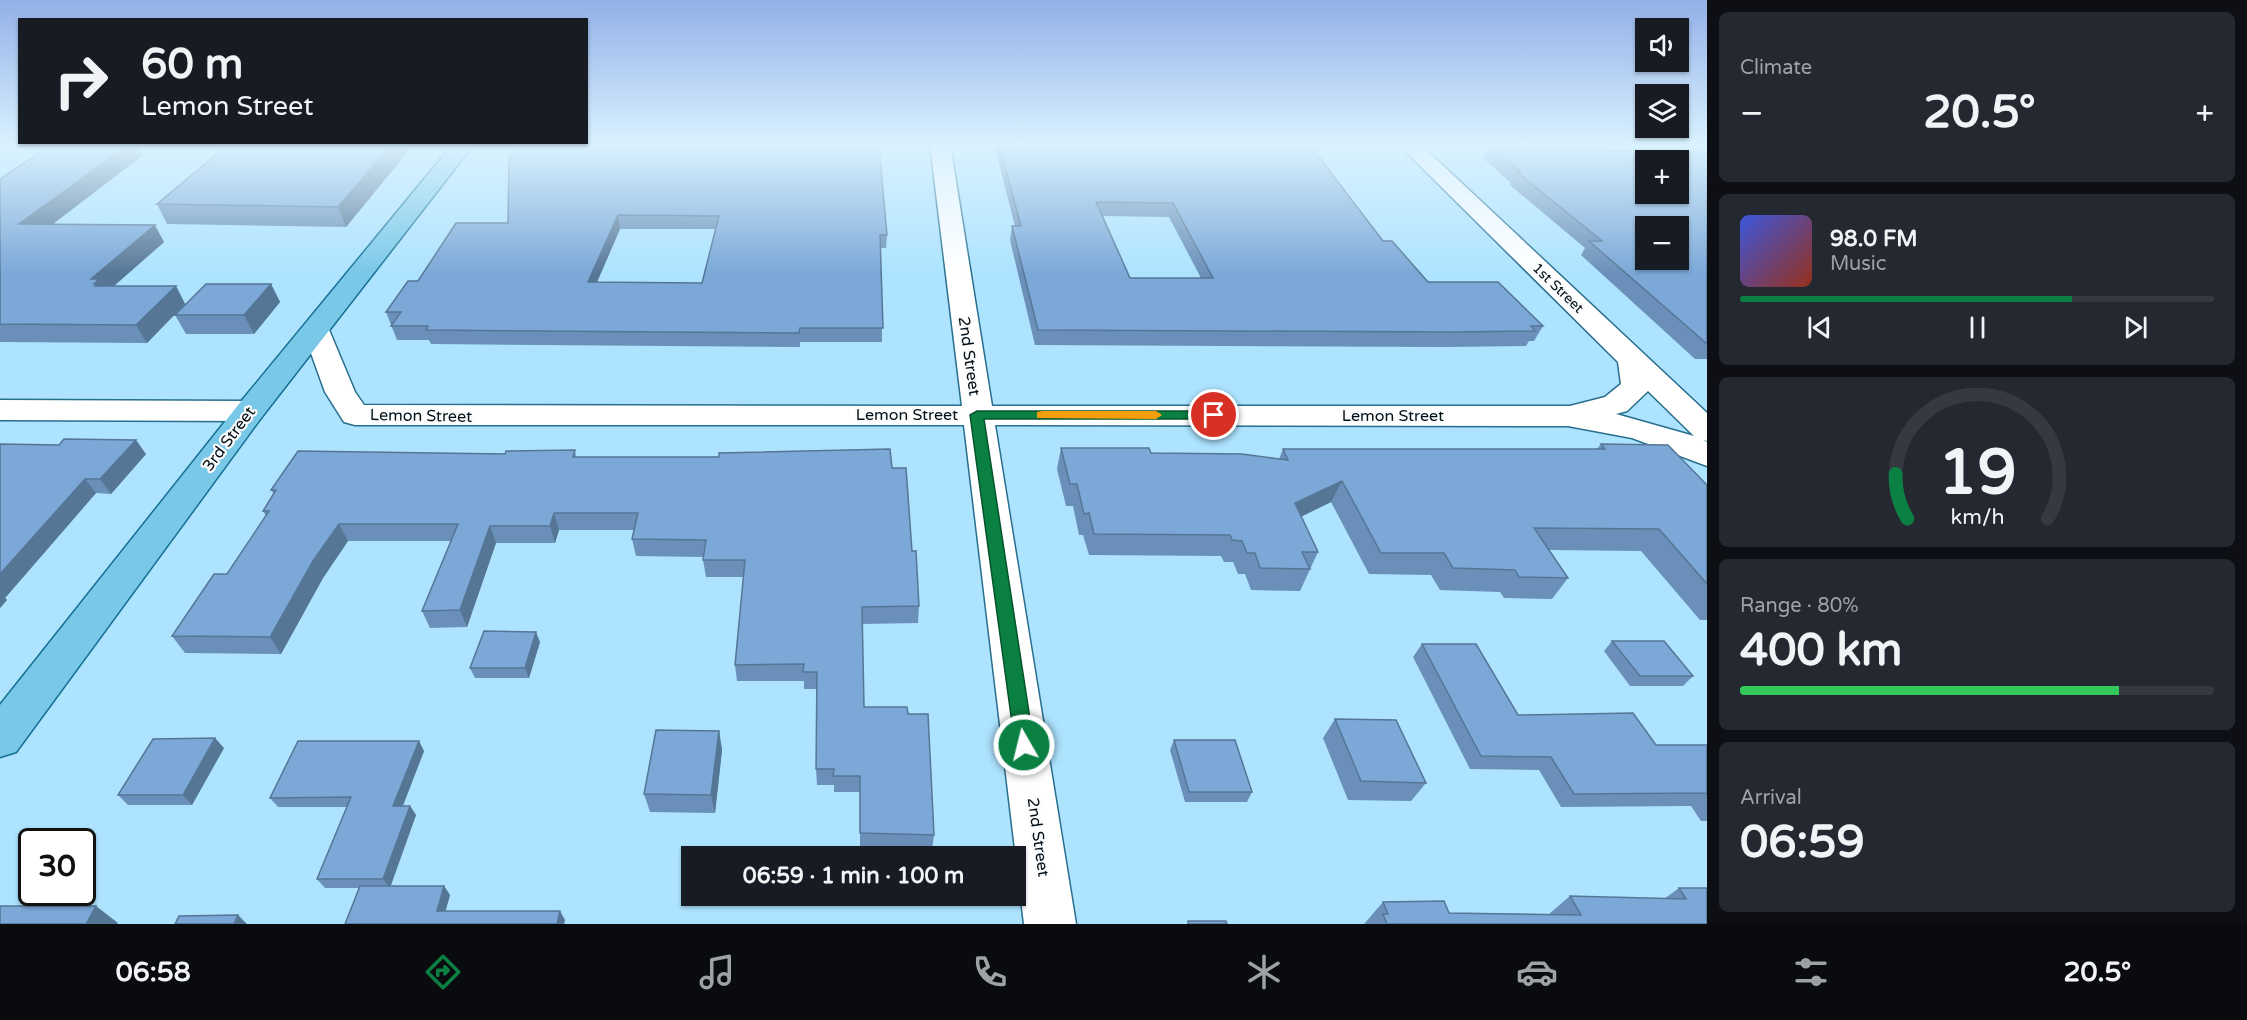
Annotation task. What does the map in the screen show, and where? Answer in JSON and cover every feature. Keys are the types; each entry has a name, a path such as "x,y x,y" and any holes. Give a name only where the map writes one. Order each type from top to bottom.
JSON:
{"main road":[{"name":"3rd Street","path":"0,738 250,411 430,187"}],"street":[{"name":"2nd Street","path":"946,187 1050,924"},
{"name":"1st Street","path":"1453,187 1632,359 1702,421"},
{"name":"Lemon Street","path":"316,331 340,392 355,415 1568,416"},
{"path":"1568,416 1616,404 1636,386 1632,359"},
{"path":"0,410 250,411"},
{"path":"1568,416 1629,424 1679,441 1707,455"}],"building":[{"path":"0,187 70,187 19,224 155,225 91,279 99,279 94,284 98,284 95,286 176,286 136,325 0,324"},
{"path":"177,187 355,187 338,207 157,204"},
{"path":"509,187 883,187 887,235 880,235 883,328 800,328 799,333 426,330 428,326 391,326 401,312 386,312 408,281 418,281 456,223 508,223","holes":["618,215 719,216 702,283 588,282"]},
{"path":"1011,187 1342,187 1383,241 1392,241 1428,282 1498,282 1543,326 1531,326 1535,331 1453,332 1038,330 1012,226 1021,226","holes":["1096,202 1173,203 1213,278 1130,278"]},
{"path":"1536,187 1635,187 1635,204 1689,204 1689,187 1707,187 1707,344 1589,241 1602,241"},
{"path":"206,284 271,284 244,315 175,315"},
{"path":"64,439 136,440 100,479 85,479 0,574 0,444 59,445"},
{"path":"1601,444 1668,445 1707,485 1707,584 1659,529 1534,528 1568,578 1519,577 1515,570 1453,568 1444,553 1381,553 1342,481 1295,503 1318,552 1302,552 1310,569 1260,568 1255,553 1247,553 1242,541 1232,540 1230,535 1094,534 1089,513 1084,514 1077,484 1070,484 1061,448 1149,448 1151,453 1242,454 1288,460 1283,449 1605,449"},
{"path":"890,449 892,468 906,468 912,551 916,551 919,606 862,607 864,707 907,707 908,714 928,714 934,835 860,833 860,776 833,776 834,769 816,769 817,672 803,672 804,664 735,665 745,560 703,560 706,540 632,539 638,513 554,513 550,526 490,526 460,610 422,611 458,524 339,524 313,561 270,637 172,636 214,574 227,574 269,511 263,511 276,490 271,490 298,451 505,454 506,451 575,450 573,457 719,457 719,453"},
{"path":"484,631 536,632 525,668 470,668"},
{"path":"1612,641 1664,641 1693,676 1640,676"},
{"path":"1422,644 1476,644 1518,715 1633,713 1656,745 1707,745 1707,795 1706,793 1574,794 1551,757 1481,756"},
{"path":"1335,719 1396,720 1426,783 1361,781"},
{"path":"656,730 719,731 711,795 644,794"},
{"path":"215,738 183,795 118,795 153,739"},
{"path":"1174,740 1235,740 1252,792 1189,792"},
{"path":"298,741 419,741 393,806 410,806 383,879 317,879 351,797 270,798"},
{"path":"360,886 444,886 437,911 560,911 557,924 345,924"},
{"path":"1679,888 1707,888 1707,924 1387,924 1383,914 1388,914 1383,902 1444,901 1449,913 1581,915 1570,896 1686,899"},
{"path":"0,906 96,906 86,924 0,924"},
{"path":"238,915 234,924 175,924 179,916"},
{"path":"1188,921 1226,921 1227,924 1188,924"}],"slow traffic":[{"path":"1042,415 1156,415"}],"route":[{"path":"1024,745 977,415 1214,415"}]}
